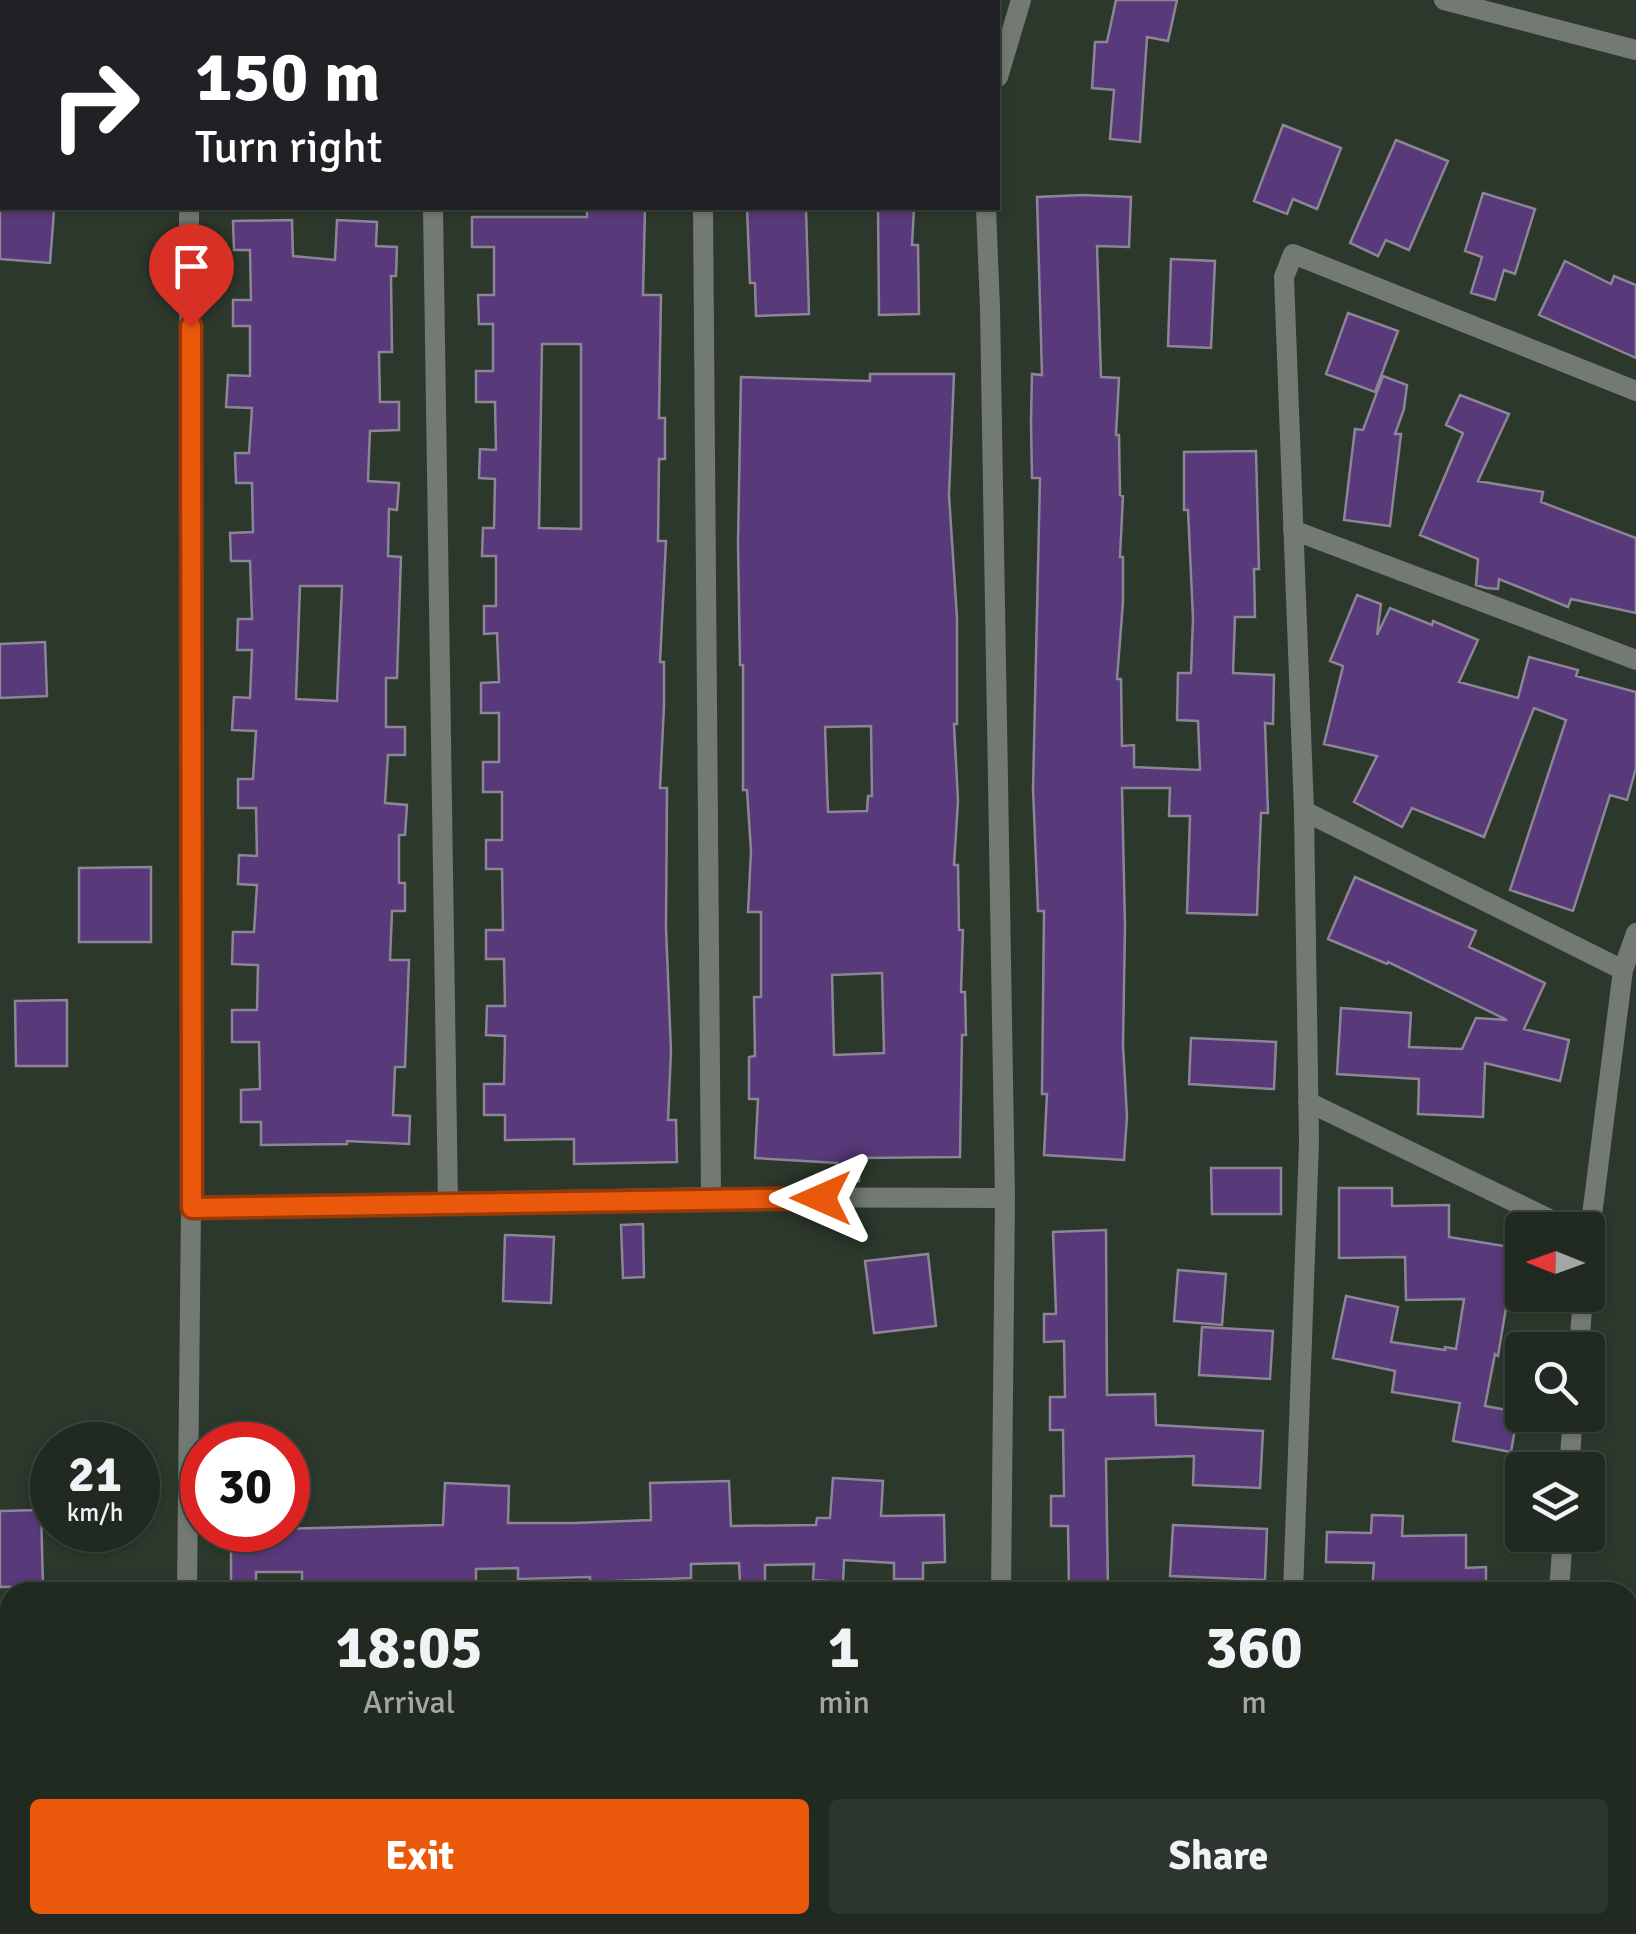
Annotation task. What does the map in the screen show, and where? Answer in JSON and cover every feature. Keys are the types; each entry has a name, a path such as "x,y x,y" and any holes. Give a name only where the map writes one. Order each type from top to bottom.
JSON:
{"street":[{"path":"1000,70 1021,0"},
{"path":"1444,0 1636,50"},
{"path":"187,1582 192,1208 190,210"},
{"path":"433,210 448,1203"},
{"path":"703,210 711,1198"},
{"path":"986,210 1005,1198 1001,1582"},
{"path":"1293,1582 1308,1102 1304,811 1284,277 1293,254 1636,392"},
{"path":"1293,530 1636,660"},
{"path":"1304,811 1623,970"},
{"path":"1591,1212 1623,970 1636,932"},
{"path":"1308,1102 1535,1212"},
{"path":"192,1208 711,1198 1005,1198"},
{"path":"1559,1582 1562,1552"}],"building":[{"path":"1116,0 1177,0 1168,41 1147,37 1140,142 1110,139 1114,90 1092,88 1095,42 1107,42"},
{"path":"1283,125 1341,148 1317,209 1293,199 1287,214 1254,201"},
{"path":"1396,140 1448,161 1409,250 1386,240 1378,256 1350,243"},
{"path":"1483,193 1535,209 1515,274 1504,270 1495,300 1471,293 1482,257 1465,251"},
{"path":"1037,197 1131,197 1129,247 1097,246 1101,377 1119,378 1116,435 1123,496 1123,602 1117,679 1121,679 1122,746 1134,745 1134,767 1200,770 1198,721 1177,720 1178,673 1191,673 1193,618 1188,510 1184,510 1184,452 1256,451 1259,569 1254,569 1255,617 1235,617 1233,673 1274,675 1273,724 1265,723 1268,813 1261,813 1257,915 1187,913 1190,816 1169,816 1170,788 1122,788 1127,1117 1124,1160 1044,1155 1044,911 1038,911 1033,789 1040,478 1032,478 1032,374 1042,375"},
{"path":"0,210 54,211 50,263 0,259"},
{"path":"587,210 645,210 643,295 661,295 659,418 665,418 665,459 659,459 658,541 666,541 660,662 664,662 664,706 660,788 667,788 666,928 671,1051 668,1120 676,1120 677,1162 574,1164 574,1139 505,1140 505,1115 484,1115 484,1084 504,1084 505,1036 486,1035 487,1006 505,1006 504,959 486,959 486,930 503,930 502,869 486,869 486,840 502,840 502,792 483,792 483,762 499,762 499,713 481,713 481,683 499,682 497,633 484,634 484,606 496,606 496,556 482,556 483,528 494,528 495,479 479,478 480,449 496,450 495,402 476,402 476,371 493,371 493,324 479,324 478,295 494,295 494,247 472,247 472,217 587,217","holes":["542,344 581,344 581,529 539,528"]},
{"path":"747,210 806,210 809,314 756,316 755,283 750,283"},
{"path":"878,210 914,210 912,245 918,245 919,314 879,315"},
{"path":"292,220 293,256 335,260 337,220 377,222 376,246 397,247 396,276 391,276 392,352 379,352 380,402 399,402 399,430 370,431 368,481 399,483 397,510 389,509 388,556 401,557 397,678 386,678 386,727 405,727 405,755 388,755 385,803 407,805 405,835 399,835 399,883 405,883 405,911 392,911 390,960 409,960 405,1067 395,1067 393,1115 410,1116 409,1144 347,1141 261,1145 261,1122 241,1122 241,1090 260,1089 259,1042 232,1042 232,1010 257,1010 258,965 232,964 233,932 254,932 257,885 238,884 239,855 257,856 256,808 238,808 238,779 253,779 256,731 232,730 234,697 250,698 252,650 237,650 238,619 252,619 250,561 231,561 230,533 253,532 252,483 236,483 235,453 249,453 252,408 226,407 228,375 250,376 250,326 233,326 233,300 251,300 250,250 234,250 233,221","holes":["300,586 342,586 337,701 296,699"]},
{"path":"1171,259 1215,261 1211,348 1168,346"},
{"path":"1565,261 1611,284 1614,276 1636,285 1636,358 1539,315"},
{"path":"1348,313 1398,331 1375,392 1326,374"},
{"path":"870,374 954,374 949,495 957,618 954,724 958,801 954,865 958,865 959,930 963,930 961,992 965,992 966,1035 962,1035 960,1157 859,1158 859,1181 837,1181 837,1163 755,1158 758,1099 749,1099 749,1057 755,1056 754,997 761,997 761,912 748,912 751,851 747,790 743,790 738,542 741,377 870,381","holes":["871,726 872,796 868,796 867,811 828,812 825,727","882,973 884,1053 834,1055 832,975"]},
{"path":"1383,376 1407,385 1395,434 1401,434 1390,526 1344,520 1355,429 1363,430"},
{"path":"1460,395 1509,414 1478,481 1543,492 1541,502 1636,538 1636,613 1571,599 1568,607 1499,579 1498,589 1476,585 1478,559 1420,535 1463,433 1446,425"},
{"path":"1357,595 1381,604 1377,635 1390,608 1478,640 1459,682 1518,698 1529,657 1578,670 1576,676 1636,692 1636,768 1627,800 1610,795 1573,911 1510,890 1566,720 1534,708 1484,837 1412,808 1402,827 1354,802 1377,756 1324,744 1343,666 1330,661"},
{"path":"45,642 47,696 0,698 0,644"},
{"path":"151,867 151,942 79,942 79,868"},
{"path":"1355,877 1476,931 1469,947 1545,983 1524,1029 1569,1040 1560,1081 1485,1063 1483,1117 1418,1114 1419,1079 1337,1074 1341,1008 1411,1013 1409,1047 1462,1049 1476,1018 1507,1020 1388,962 1328,939"},
{"path":"67,1000 67,1066 16,1066 15,1001"},
{"path":"1191,1038 1276,1042 1274,1089 1189,1084"},
{"path":"1211,1168 1281,1168 1281,1214 1212,1214"},
{"path":"1339,1188 1392,1188 1392,1206 1449,1205 1449,1237 1505,1246 1505,1312 1485,1406 1505,1410 1505,1432 1514,1432 1511,1452 1453,1441 1460,1403 1392,1392 1395,1371 1333,1358 1346,1296 1398,1307 1391,1342 1445,1350 1456,1349 1464,1299 1406,1300 1405,1257 1339,1258"},
{"path":"643,1224 644,1277 623,1278 621,1225"},
{"path":"1106,1230 1107,1395 1155,1394 1156,1425 1263,1431 1260,1488 1193,1485 1194,1456 1106,1459 1108,1582 1069,1582 1068,1526 1051,1526 1051,1496 1064,1496 1063,1430 1050,1430 1050,1397 1065,1397 1064,1341 1044,1342 1044,1314 1056,1314 1053,1232"},
{"path":"505,1235 554,1237 551,1303 503,1301"},
{"path":"928,1254 936,1326 874,1333 865,1261"},
{"path":"1178,1270 1226,1274 1222,1325 1174,1321"},
{"path":"1202,1327 1273,1331 1270,1379 1199,1375"},
{"path":"833,1478 883,1481 881,1516 944,1515 945,1562 923,1563 923,1579 894,1579 894,1563 844,1560 843,1582 813,1580 814,1564 765,1565 765,1581 740,1582 739,1563 691,1564 691,1578 590,1582 590,1577 518,1579 518,1568 476,1569 476,1582 302,1582 302,1572 256,1572 256,1582 231,1582 231,1552 310,1552 310,1528 443,1525 445,1483 509,1486 508,1523 651,1520 650,1483 729,1481 731,1526 816,1525 817,1518 830,1518"},
{"path":"30,1510 30,1552 42,1552 43,1582 0,1582 0,1511"},
{"path":"1372,1515 1403,1516 1402,1536 1466,1535 1466,1568 1486,1567 1486,1582 1373,1582 1374,1563 1326,1562 1327,1532 1371,1533"},
{"path":"1173,1525 1267,1529 1265,1580 1170,1576"}],"route":[{"path":"191,326 192,1208 821,1198"}]}
